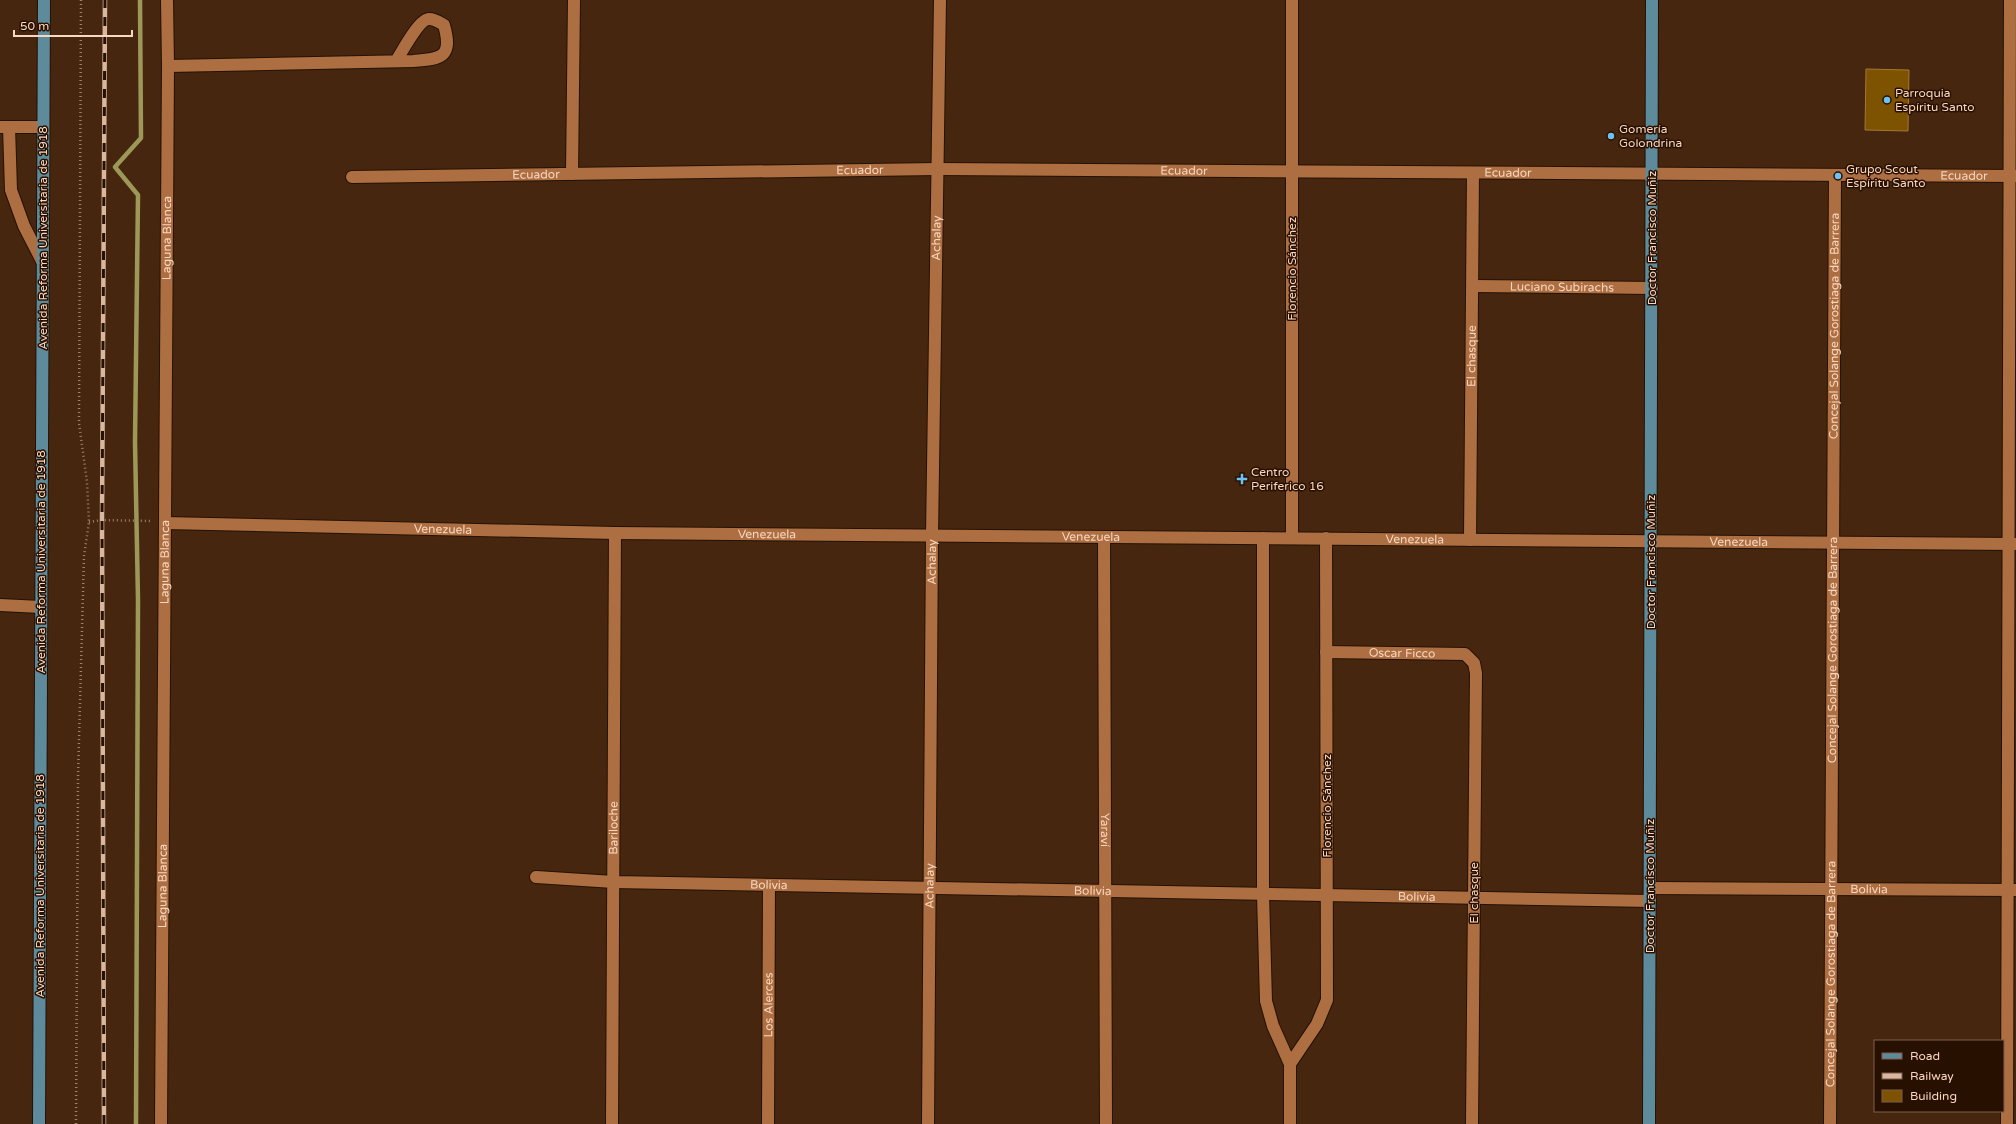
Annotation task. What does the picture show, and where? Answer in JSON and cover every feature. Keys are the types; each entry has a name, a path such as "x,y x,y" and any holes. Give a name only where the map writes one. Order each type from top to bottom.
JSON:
{"main road":[{"name":"Avenida Reforma Universitaria de 1918","path":"39,1124 44,0"},
{"name":"Doctor Francisco Muñiz","path":"1649,1124 1652,0"}],"street":[{"name":"Laguna Blanca","path":"161,1124 168,66 167,0"},
{"path":"572,174 574,0"},
{"name":"Achalay","path":"928,1124 932,535 940,0"},
{"name":"Florencio Sánchez","path":"1292,0 1292,538"},
{"path":"2007,1124 2012,890 2011,711 2013,176 2010,0"},
{"path":"168,66 396,61"},
{"path":"43,263 24,226 11,190 4,127 44,127"},
{"name":"Ecuador","path":"352,177 937,170 2013,176"},
{"name":"El chasque","path":"1470,540 1474,173"},
{"name":"Concejal Solange Gorostiaga de Barrera","path":"1830,1124 1834,175"},
{"name":"Luciano Subirachs","path":"1472,286 1652,288"},
{"name":"Venezuela","path":"165,523 615,532 2012,544"},
{"name":"Bariloche","path":"612,1124 615,532"},
{"name":"Yaraví","path":"1104,537 1106,1124"},
{"path":"1263,538 1263,894 1266,1001 1273,1026 1290,1064 1290,1124"},
{"name":"Florencio Sánchez","path":"1290,1064 1317,1024 1327,1000 1326,538"},
{"path":"0,604 41,607"},
{"name":"Oscar Ficco","path":"1326,652 1465,654 1474,663"},
{"name":"El chasque","path":"1472,1124 1476,673 1474,663"},
{"name":"Bolivia","path":"536,877 614,882 1650,902"},
{"name":"Los Alerces","path":"768,1124 769,885"},
{"name":"Bolivia","path":"1650,888 2012,890"}],"path":[{"path":"76,1124 78,777 84,556 89,522 87,482 79,423 81,0"},
{"path":"89,522 144,520"}],"building":[{"name":"Parroquia Espíritu Santo","path":"1866,69 1909,70 1908,131 1865,130"}],"waterway":[{"path":"136,1124 138,600 135,442 138,195 115,167 141,138 140,0"}],"railway":[{"path":"104,1124 102,520 105,0"}],"place":[{"name":"Parroquia Espíritu Santo","path":"1887,100"},
{"name":"Gomería Golondrina","path":"1611,136"},
{"name":"Grupo Scout Espíritu Santo","path":"1838,176"},
{"name":"Centro Periferico 16","path":"1242,479"}]}
